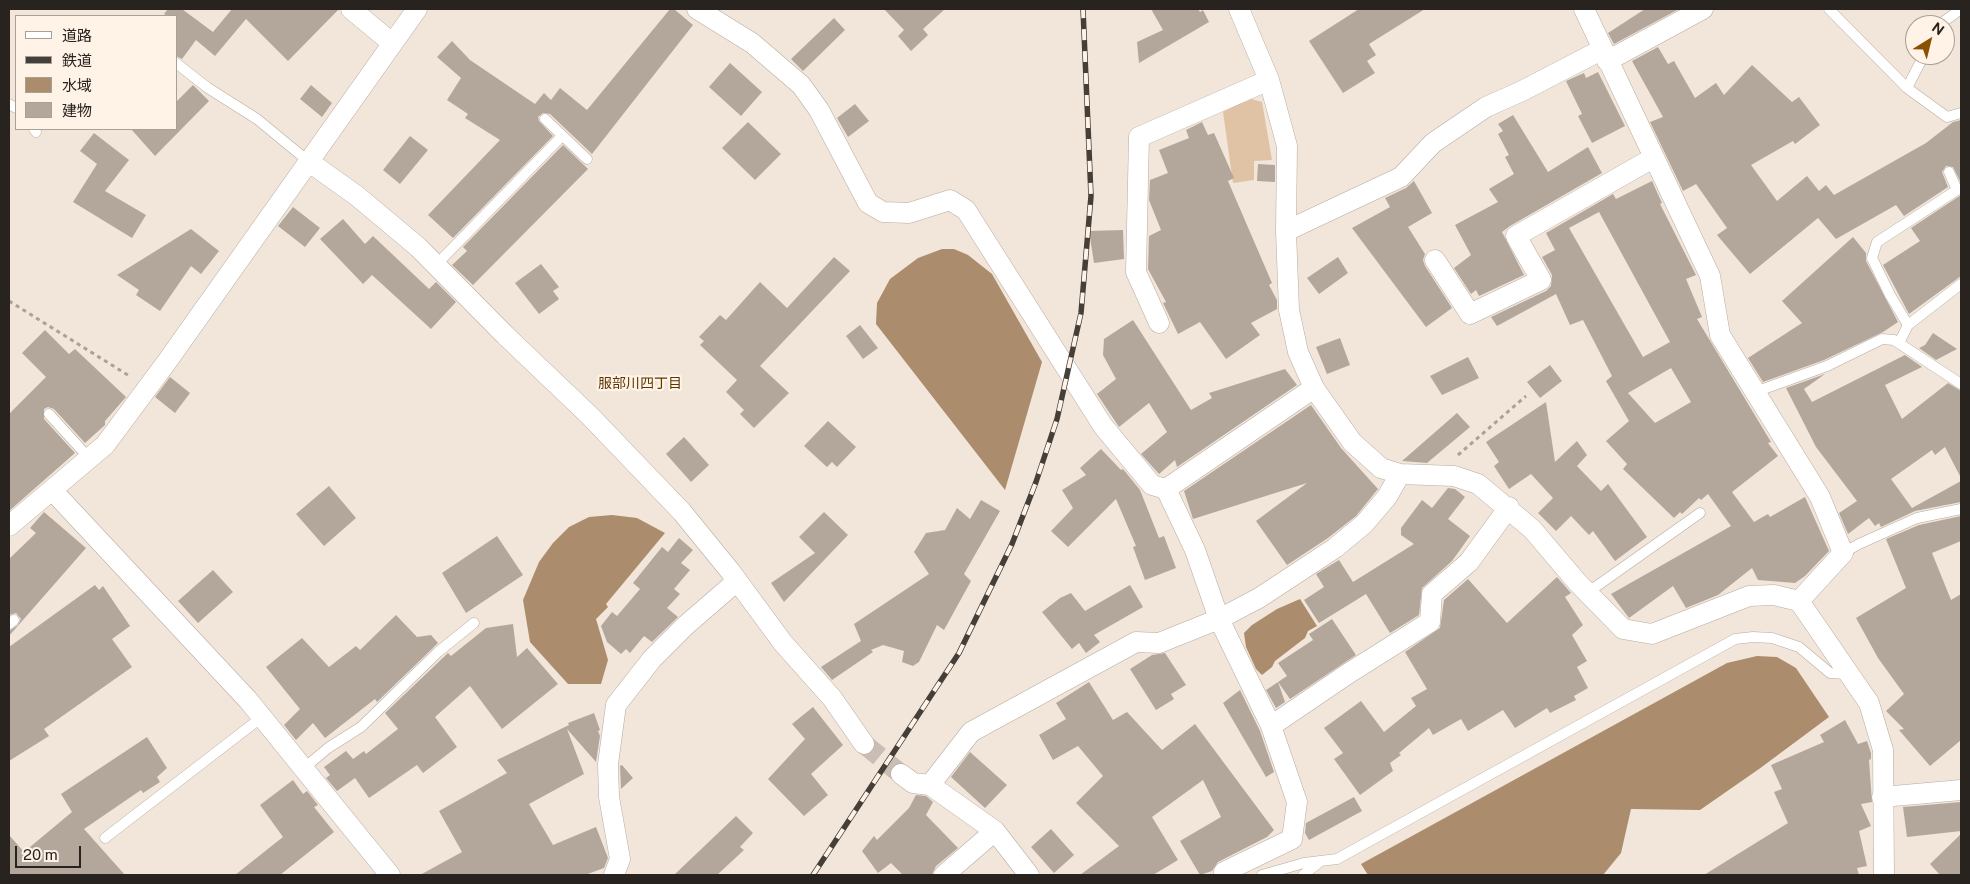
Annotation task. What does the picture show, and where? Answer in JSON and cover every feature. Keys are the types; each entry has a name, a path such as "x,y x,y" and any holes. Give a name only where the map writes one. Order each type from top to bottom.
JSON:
{"street":[{"path":"351,9 392,43"},
{"path":"9,526 105,445 417,9"},
{"path":"697,9 752,43 801,85 819,110 868,203 883,212 909,214 950,200 966,210 1103,426 1152,486 1166,489 1314,388"},
{"path":"1239,9 1269,80 1287,146 1286,231 1289,310 1298,352 1314,388 1352,442 1381,468 1400,474 1454,476 1478,484 1509,507 1532,529 1587,593 1623,629 1652,634 1749,596 1774,595 1799,601 1869,703 1883,750 1884,875"},
{"path":"1584,9 1710,276 1720,335 1820,497 1843,553 1799,601"},
{"path":"1286,231 1401,177 1433,143 1486,106 1605,55 1703,9"},
{"path":"1159,323 1136,272 1138,137 1269,80"},
{"path":"1435,260 1470,314 1540,280 1516,236 1653,158"},
{"path":"308,161 357,196 436,265 590,416 682,512 804,668 832,698 864,744"},
{"path":"930,785 971,732 1136,642 1159,643 1219,619 1259,598 1335,548 1364,524 1387,497 1400,474"},
{"path":"1166,489 1195,550 1219,619 1271,726 1297,802 1292,839 1223,874"},
{"path":"52,490 262,717 390,875"},
{"path":"1271,726 1349,673 1430,622 1432,594 1470,562 1509,507"},
{"path":"614,875 620,859 609,797 608,764 616,705 652,659 737,581"},
{"path":"901,774 913,783 930,785 995,831 1029,875"},
{"path":"1882,797 1961,790"},
{"path":"944,875 995,831"}],"lane":[{"path":"1829,9 1907,88 1947,117 1961,113"},
{"path":"1907,88 1919,65"},
{"path":"178,66 208,88 257,119 308,161"},
{"path":"545,119 587,159"},
{"path":"436,265 562,136"},
{"path":"1908,325 1890,295 1872,258 1877,242 1957,190 1949,172"},
{"path":"1899,344 1908,325 1961,284"},
{"path":"1755,392 1827,366 1882,339 1894,340 1961,384"},
{"path":"49,414 89,458"},
{"path":"1843,553 1917,518 1961,509"},
{"path":"1587,593 1700,513"},
{"path":"303,769 328,748 361,727 438,652 474,623"},
{"path":"1262,875 1304,863 1337,859 1735,639 1752,637 1772,638 1799,647 1830,673 1848,674"},
{"path":"104,838 262,717"},
{"path":"1303,875 1322,861"}],"path":[{"path":"9,301 148,387"},
{"path":"1435,476 1526,396"}],"shaded area":[{"path":"1248,98 1262,102 1272,160 1254,161 1254,180 1233,183 1223,112"}],"water":[{"path":"942,249 954,249 968,255 992,274 1042,362 1005,490 876,324 877,303 890,279 918,258"},
{"path":"612,515 637,518 665,533 606,604 608,607 596,619 608,660 601,684 568,684 530,642 523,600 539,562 553,543 569,527 589,517"},
{"path":"1300,599 1317,626 1308,631 1305,638 1275,661 1272,667 1262,675 1256,669 1246,647 1244,633 1252,625 1277,609"},
{"path":"1757,656 1777,657 1796,668 1829,717 1700,810 1631,809 1621,853 1603,875 1368,875 1361,864 1727,663"}],"building":[{"path":"168,9 182,9 213,32 232,9 339,9 288,61 246,19 215,56 196,40 182,59 178,57 178,15 164,14"},
{"path":"670,9 674,9 693,25 592,154 550,114 543,113 538,117 539,121 553,136 453,238 428,215 500,140 465,118 468,114 447,100 461,78 437,57 452,41 470,60 535,104 544,93 551,100 560,88 587,110"},
{"path":"884,9 945,9 923,29 928,35 911,51 898,36 904,30"},
{"path":"1151,9 1198,9 1200,12 1203,10 1209,22 1139,63 1137,42 1163,30"},
{"path":"1359,9 1425,9 1369,44 1376,55 1367,61 1375,73 1343,93 1309,41"},
{"path":"1645,9 1679,9 1614,44 1608,33"},
{"path":"834,18 845,30 803,71 791,59"},
{"path":"1658,47 1668,64 1674,61 1695,98 1716,83 1724,95 1752,65 1792,102 1799,97 1820,125 1795,144 1793,141 1751,165 1777,201 1807,176 1819,191 1826,185 1834,195 1926,143 1953,122 1961,120 1961,183 1953,167 1946,166 1942,172 1948,187 1904,216 1896,205 1836,239 1818,218 1750,274 1717,235 1727,228 1696,184 1683,191 1650,122 1663,117 1632,61"},
{"path":"730,63 762,92 741,116 709,87"},
{"path":"1598,72 1625,126 1592,143 1578,116 1582,114 1566,81 1584,73 1586,78"},
{"path":"193,85 209,101 155,156 132,130 178,130 178,100"},
{"path":"311,85 332,103 322,117 300,99"},
{"path":"855,104 869,121 848,137 837,118"},
{"path":"1513,115 1548,172 1588,147 1602,173 1502,232 1524,275 1479,296 1476,290 1471,294 1454,268 1471,255 1455,225 1498,202 1489,189 1514,174 1505,157 1509,155 1498,134 1503,131 1498,124"},
{"path":"748,122 781,154 755,180 722,148"},
{"path":"1202,122 1208,135 1214,133 1234,178 1228,181 1272,283 1269,285 1277,300 1277,309 1251,323 1260,335 1226,359 1200,322 1178,334 1163,303 1166,302 1148,269 1149,236 1161,230 1149,200 1150,180 1168,173 1159,150 1189,138 1186,130"},
{"path":"94,133 129,160 105,191 146,215 132,238 73,202 97,164 80,151"},
{"path":"410,136 428,150 400,184 383,170"},
{"path":"563,145 588,169 473,285 452,265 467,251 463,247"},
{"path":"1258,164 1275,165 1275,182 1257,181"},
{"path":"1414,181 1432,213 1408,227 1425,254 1423,260 1425,266 1452,308 1426,327 1352,228 1390,207 1385,198 1406,188"},
{"path":"1652,181 1662,203 1660,204 1696,275 1686,279 1702,317 1697,319 1771,442 1768,443 1778,456 1732,492 1754,522 1768,514 1770,517 1805,497 1829,551 1805,576 1795,583 1758,580 1752,568 1718,595 1686,608 1673,586 1629,618 1611,594 1731,526 1708,494 1701,500 1699,498 1682,514 1680,512 1674,518 1623,469 1627,464 1606,441 1629,421 1606,381 1612,376 1583,320 1570,325 1556,294 1497,326 1491,317 1546,291 1551,286 1552,275 1542,257 1555,250 1546,233 1613,194 1616,199","holes":["1599,212 1670,342 1643,357 1569,228","1671,368 1691,402 1655,423 1628,393"]},
{"path":"1961,195 1961,276 1909,314 1883,265 1920,241 1911,228"},
{"path":"293,207 320,228 305,247 278,226"},
{"path":"343,219 365,244 373,236 429,289 436,282 456,302 431,329 372,275 363,284 320,239"},
{"path":"191,229 219,251 201,274 191,266 160,311 136,295 139,290 117,275"},
{"path":"1123,230 1124,259 1094,263 1089,231"},
{"path":"1853,237 1866,253 1866,261 1898,322 1883,332 1824,360 1763,382 1748,358 1802,323 1782,301"},
{"path":"834,257 850,271 760,366 789,393 754,428 740,414 744,410 726,392 737,380 700,345 704,341 699,337 720,315 726,320 760,282 787,308"},
{"path":"1338,257 1348,273 1319,294 1307,278"},
{"path":"541,264 559,287 553,291 559,299 539,314 515,283"},
{"path":"1133,320 1191,410 1212,398 1209,393 1285,369 1297,385 1177,467 1175,460 1159,474 1141,454 1167,432 1149,403 1119,427 1097,394 1116,379 1103,355 1104,339"},
{"path":"860,325 878,348 863,359 846,336"},
{"path":"45,330 69,354 75,349 126,397 105,421 105,425 85,443 54,409 48,407 44,409 44,419 75,453 9,511 9,414 46,377 22,353"},
{"path":"1933,333 1957,349 1936,360 1919,348 1925,345"},
{"path":"1340,338 1350,365 1327,374 1316,347"},
{"path":"1905,355 1922,367 1885,385 1902,419 1948,383 1961,391 1961,478 1945,447 1935,455 1932,450 1891,479 1912,508 1961,481 1961,502 1915,511 1881,527 1879,523 1875,526 1869,518 1848,534 1839,513 1857,501 1816,447 1786,388 1825,374 1804,389 1812,402"},
{"path":"1468,357 1479,378 1442,395 1430,376"},
{"path":"1550,365 1562,381 1540,398 1527,382"},
{"path":"170,377 190,393 175,413 155,397"},
{"path":"1546,402 1555,462 1577,441 1587,455 1577,466 1601,491 1608,484 1647,537 1615,561 1593,531 1589,535 1571,516 1556,531 1538,513 1553,498 1531,474 1509,489 1494,466 1499,462 1486,442"},
{"path":"1311,405 1341,448 1378,489 1356,516 1328,538 1287,565 1256,521 1307,483 1193,519 1184,491"},
{"path":"1457,413 1470,427 1427,463 1402,461"},
{"path":"828,421 856,447 837,467 832,462 827,467 804,446"},
{"path":"684,437 709,465 691,482 666,454"},
{"path":"1101,449 1121,470 1123,469 1140,490 1159,538 1164,536 1176,568 1145,580 1133,547 1136,546 1116,499 1068,547 1051,531 1073,508 1062,490 1086,475 1080,468"},
{"path":"329,486 356,518 324,546 296,514"},
{"path":"1448,488 1455,489 1465,497 1448,519 1470,536 1452,561 1422,588 1419,615 1390,633 1366,594 1319,623 1304,600 1324,587 1316,574 1339,560 1353,582 1414,544 1401,535 1401,528 1422,500 1432,508"},
{"path":"981,500 1000,511 964,574 971,581 944,630 937,625 919,662 913,666 902,662 904,651 883,645 871,650 873,652 832,680 821,667 861,641 854,624 929,574 914,552 926,533 945,530 957,508 970,519"},
{"path":"44,512 86,548 9,636 9,631 18,625 21,619 16,613 9,615 9,559 36,533 30,528"},
{"path":"824,512 848,535 784,602 771,583 815,553 799,537"},
{"path":"1961,516 1961,541 1932,553 1951,600 1961,594 1961,740 1930,766 1899,730 1904,729 1886,711 1904,694 1878,658 1856,618 1906,588 1886,539 1919,525"},
{"path":"497,536 523,575 466,613 442,573"},
{"path":"679,538 693,550 681,563 690,570 674,589 680,594 667,608 678,617 652,642 644,636 630,653 626,649 621,654 607,642 601,626 612,612 617,616 640,589 633,583 662,547 668,552"},
{"path":"213,570 233,592 198,623 178,601"},
{"path":"1557,577 1571,593 1565,597 1583,625 1572,635 1587,661 1577,667 1588,688 1574,696 1576,700 1550,713 1547,708 1515,728 1503,710 1468,731 1461,719 1433,735 1429,728 1390,763 1393,771 1360,795 1334,759 1343,753 1324,728 1361,701 1384,732 1416,706 1411,698 1427,689 1405,652 1440,628 1444,600 1468,579 1507,623"},
{"path":"95,585 99,590 103,586 130,626 112,639 132,667 44,729 49,736 9,761 9,647"},
{"path":"1130,585 1143,607 1094,635 1100,642 1086,653 1079,643 1072,649 1042,612 1060,598 1071,593 1085,611"},
{"path":"396,615 417,637 431,635 438,643 377,702 375,699 325,738 313,723 296,740 284,725 300,709 266,667 302,638 329,667 356,646 360,650"},
{"path":"1332,619 1356,655 1290,699 1278,682 1287,676 1278,663 1313,640 1309,634"},
{"path":"513,624 517,657 527,648 558,684 502,729 470,686 435,717 457,747 423,773 417,765 369,798 355,778 337,791 326,778 330,775 324,767 346,751 353,759 364,751 366,754 398,729 385,713 448,653 451,656 486,628"},
{"path":"1165,653 1186,685 1171,694 1174,699 1156,710 1130,669 1152,655"},
{"path":"1089,682 1113,720 1127,712 1162,750 1195,724 1274,830 1267,837 1218,862 1212,871 1200,875 1180,841 1221,817 1203,780 1152,817 1178,860 1153,875 1080,875 1119,846 1076,803 1103,776 1078,746 1053,760 1039,735 1066,719 1056,703"},
{"path":"1278,682 1285,702 1276,708 1266,690"},
{"path":"1240,690 1260,731 1274,772 1266,777 1223,703"},
{"path":"813,707 843,745 811,774 828,795 804,816 768,779 805,739 792,724"},
{"path":"594,713 600,730 598,731 600,736 596,762 567,729 584,774 529,804 553,845 596,827 608,858 604,868 585,875 420,875 462,852 439,811 507,773 497,760 569,725 568,723"},
{"path":"1845,720 1858,744 1867,741 1871,753 1871,759 1869,760 1872,802 1861,804 1871,826 1859,831 1867,866 1857,868 1859,875 1704,875 1788,823 1774,792 1782,789 1771,765 1824,742 1820,735"},
{"path":"147,737 167,768 157,777 160,782 143,793 141,790 84,829 125,875 9,875 9,835 24,852 72,812 61,794"},
{"path":"970,752 1007,785 985,808 951,777"},
{"path":"622,765 633,778 621,789 620,766"},
{"path":"293,780 303,794 307,791 318,805 314,807 334,832 280,875 235,875 283,837 260,805"},
{"path":"916,795 926,796 933,802 926,815 958,848 936,866 932,875 903,875 891,863 878,873 862,851 874,836 877,840 909,808"},
{"path":"1354,797 1362,811 1309,840 1305,833 1306,823"},
{"path":"1961,802 1961,831 1907,837 1903,807"},
{"path":"736,816 753,833 740,847 744,850 717,875 674,875"},
{"path":"1051,829 1074,855 1054,873 1031,847"},
{"path":"1961,834 1961,875 1940,875 1930,864"}],"tunnel":[{"path":"864,744 901,774"}],"railway":[{"path":"813,875 959,653 1012,544 1036,482 1057,419 1081,313 1091,196 1083,9"}],"district":[{"name":"服部川四丁目","path":"640,384"}]}
